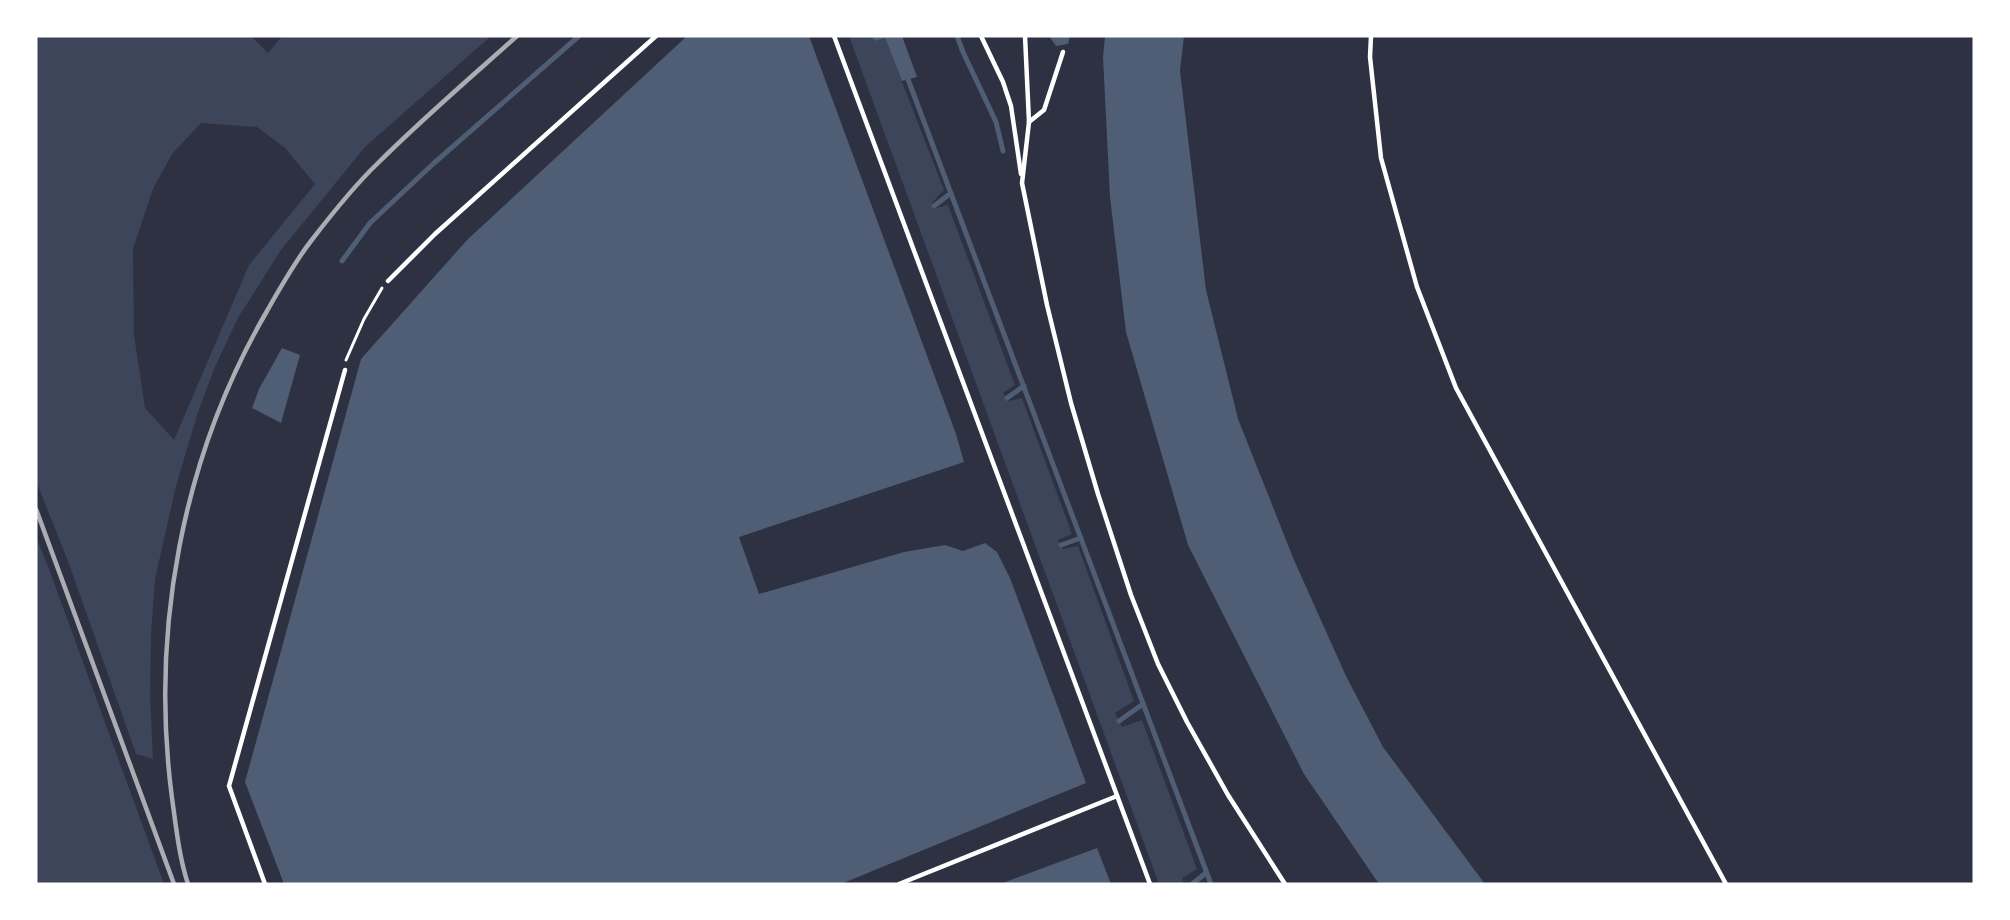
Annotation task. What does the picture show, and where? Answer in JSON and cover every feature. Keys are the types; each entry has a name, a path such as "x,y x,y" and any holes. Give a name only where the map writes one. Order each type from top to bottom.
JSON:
{"lane":[{"path":"388,281 435,234 656,36"},
{"path":"834,36 1150,884"},
{"path":"981,36 1003,82 1011,106 1022,183 1047,305 1071,404 1131,595 1158,664 1186,722 1228,795 1285,884"},
{"path":"1022,183 1029,122 1025,36"},
{"path":"1371,36 1370,57 1381,158 1417,287 1456,388 1726,884"},
{"path":"1029,122 1044,110 1063,52"},
{"path":"265,884 229,786 345,370"},
{"path":"899,884 1117,796"}],"path":[{"path":"346,361 370,308 388,281"}],"shaded area":[{"path":"36,36 251,36 268,53 282,36 491,36 365,147 281,250 238,318 214,369 198,412 176,486 155,579 150,696 153,759 136,754 69,564 36,481","holes":["201,123 257,127 285,148 315,184 249,265 174,440 145,408 134,335 133,249 153,189 172,154"]},
{"path":"687,36 809,36 956,434 964,462 739,537 759,594 904,552 945,545 963,551 985,543 997,552 1010,578 1086,783 841,884 284,884 245,782 361,359 467,240"},
{"path":"849,36 871,36 875,41 885,38 944,190 932,203 936,208 948,205 1015,385 1003,393 1009,401 1022,398 1072,534 1058,540 1063,549 1078,546 1134,701 1115,713 1122,727 1142,720 1197,869 1182,878 1184,884 1159,884"},
{"path":"871,36 902,36 917,77 902,81 885,38 875,41"},
{"path":"1049,36 1070,36 1068,44 1056,46"},
{"path":"1105,36 1184,36 1180,71 1206,290 1238,419 1294,560 1346,676 1383,747 1485,884 1379,884 1304,774 1188,545 1126,332 1110,197 1103,57"},
{"path":"282,348 300,355 281,423 252,408 259,389"},
{"path":"36,537 49,569 164,884 36,884"},
{"path":"1097,848 1111,884 1000,884"}],"waterway":[{"path":"342,261 370,223 433,164 579,36"},
{"path":"957,36 996,122 1003,151"},
{"path":"906,74 1211,884"},
{"path":"934,206 951,193"},
{"path":"1007,398 1024,386"},
{"path":"1061,545 1081,538"},
{"path":"1119,721 1143,704"},
{"path":"1192,884 1206,873"}],"railway":[{"path":"188,884 180,852 172,798 166,735 166,672 170,609 179,547 194,485 213,425 238,367 267,311 293,267 319,231 377,164 517,36"},
{"path":"36,509 174,884"}]}
